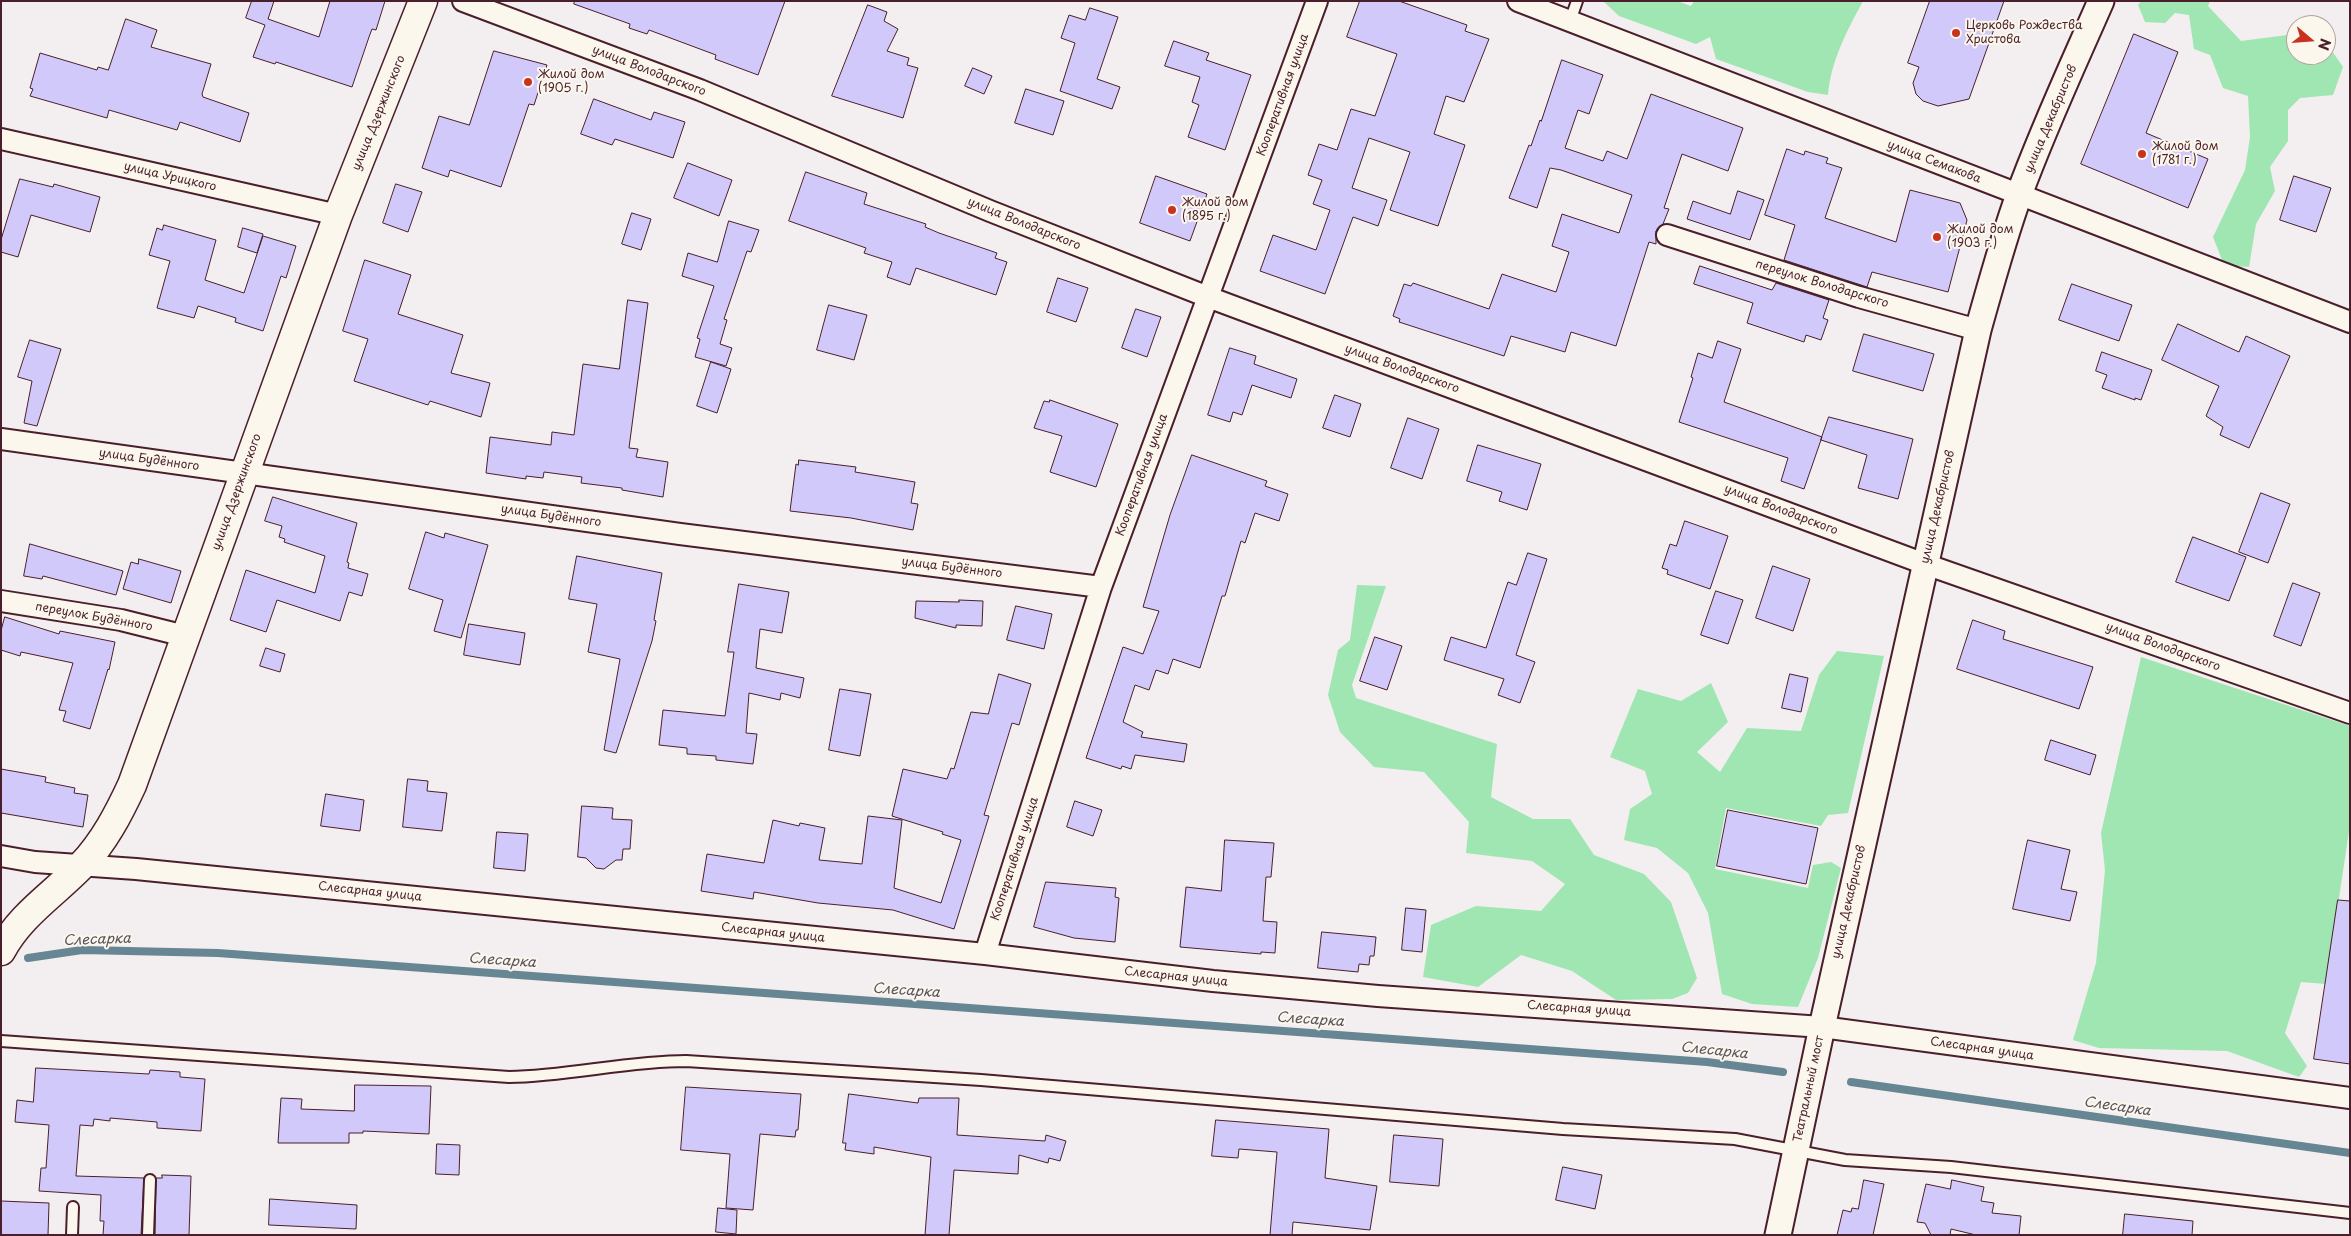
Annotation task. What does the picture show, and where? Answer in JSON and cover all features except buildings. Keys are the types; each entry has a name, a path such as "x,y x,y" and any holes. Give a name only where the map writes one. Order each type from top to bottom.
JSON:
{"main road":[{"name":"улица Дзержинского","path":"1,951 18,925 82,865 117,816 132,785 338,216 423,1"}],"street":[{"name":"улица Володарского","path":"463,1 700,90 990,211 1208,297 1925,564 2350,714"},
{"name":"Кооперативная улица","path":"985,954 1101,587 1317,1"},
{"name":"улица Семакова","path":"1518,1 2350,322"},
{"name":"улица Декабристов","path":"1822,1027 1978,330 2019,195 2101,1"},
{"name":"улица Урицкого","path":"1,139 338,216"},
{"name":"переулок Володарского","path":"1667,235 1859,297 1978,330"},
{"name":"улица Будённого","path":"1,439 670,532 1101,587"},
{"name":"переулок Будённого","path":"1,601 121,620 185,636"},
{"name":"Слесарная улица","path":"1,856 35,862 82,865 985,954 1232,983 1378,996 1822,1027 2350,1098"},
{"name":"Театральный мост","path":"1796,1150 1822,1027"},
{"path":"1778,1235 1796,1150"}],"lane":[{"path":"1570,21 1577,1"},
{"path":"1,1041 509,1077 548,1076 649,1061 738,1063 981,1080 1563,1129 1735,1139 1845,1160 1951,1168 2350,1213"},
{"path":"148,1235 150,1180"},
{"path":"72,1235 73,1207"}],"green space":[{"path":"1603,1 1677,1 1691,6 1694,1 1863,1 1836,58 1828,95 1808,92 1716,59 1710,37 1696,44 1619,16"},
{"path":"2141,1 2210,1 2208,6 2241,41 2286,35 2286,65 2336,65 2336,57 2343,67 2333,95 2300,98 2288,110 2288,141 2270,167 2275,191 2256,224 2249,267 2224,265 2213,237 2245,170 2250,137 2248,96 2223,88 2210,55 2194,49 2189,15 2175,13 2165,23 2145,22 2138,5"},
{"path":"1357,585 1386,586 1352,685 1356,698 1497,744 1491,797 1533,819 1570,819 1594,855 1644,874 1671,902 1697,978 1688,993 1672,999 1616,1000 1572,971 1521,955 1478,987 1423,977 1431,925 1476,906 1541,911 1565,884 1532,861 1466,853 1469,822 1424,772 1374,767 1340,732 1328,695 1338,650 1350,640"},
{"path":"1837,651 1884,656 1848,813 1828,815 1821,826 1726,808 1715,869 1808,888 1813,865 1831,862 1841,868 1818,958 1798,1007 1752,1004 1722,994 1708,913 1688,873 1657,848 1624,840 1630,809 1652,794 1645,771 1610,757 1638,689 1681,701 1711,683 1728,722 1697,752 1720,772 1747,728 1801,731 1819,675"},
{"path":"2141,657 2350,726 2350,825 2326,984 2301,982 2285,1033 2307,1066 2299,1077 2227,1051 2099,1048 2073,1040 2096,963 2105,870 2101,833"}],"waterway":[{"name":"Слесарка","path":"28,958 82,950 218,953 1707,1062 1783,1072"},
{"name":"Слесарка","path":"1851,1082 2350,1153"}],"place":[{"name":"Церковь Рождества Христова","path":"1956,33"},
{"name":"Жилой дом (1905 г.)","path":"528,82"},
{"name":"Жилой дом (1781 г.)","path":"2142,154"},
{"name":"Жилой дом (1895 г.)","path":"1172,210"},
{"name":"Жилой дом (1903 г.)","path":"1937,237"}]}
